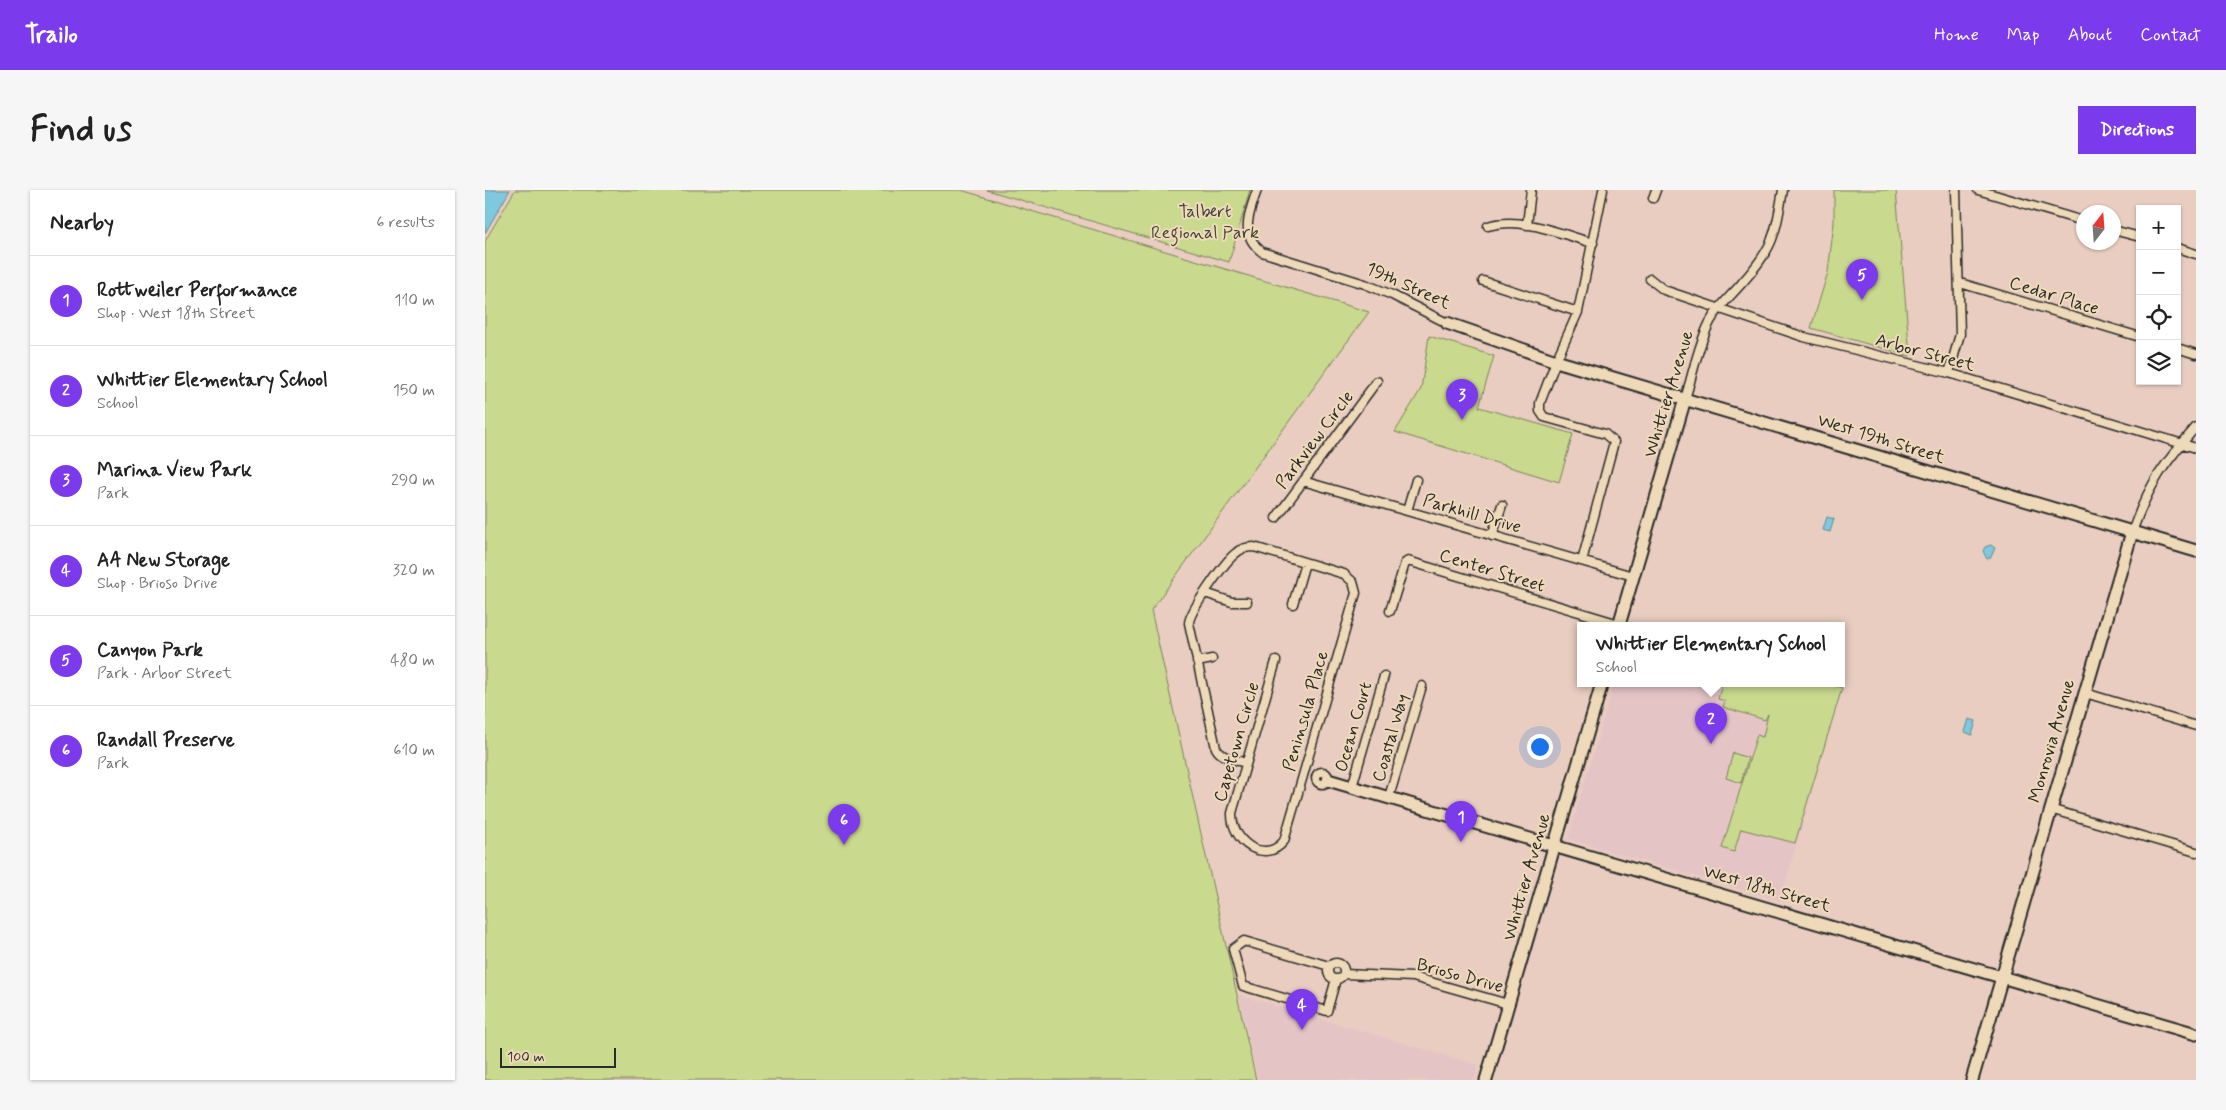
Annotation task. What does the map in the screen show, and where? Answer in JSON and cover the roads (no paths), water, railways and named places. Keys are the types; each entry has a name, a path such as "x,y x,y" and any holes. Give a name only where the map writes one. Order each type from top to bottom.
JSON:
{"street":[{"name":"19th Street","path":"1257,190 1247,222 1249,240 1261,252 1365,284 1447,323 1556,361"},
{"path":"1527,224 1531,190"},
{"path":"1582,562 1613,442 1605,434 1544,417 1540,403 1578,312 1603,190"},
{"name":"Whittier Avenue","path":"1620,622 1704,337 1719,308 1758,265 1773,241 1783,190"},
{"path":"1949,374 1959,334 1960,283 1956,190"},
{"path":"1978,190 2076,219"},
{"path":"1488,226 1503,222 1527,224 1593,243"},
{"path":"2121,232 2136,236"},
{"path":"2181,249 2196,254"},
{"name":"Arbor Street","path":"1650,279 1665,290 1804,337 1949,374 2196,448"},
{"path":"1483,281 1578,312"},
{"name":"Cedar Place","path":"1960,283 2136,336"},
{"path":"2181,349 2196,354"},
{"name":"West 19th Street","path":"1556,361 2196,551"},
{"name":"Parkview Circle","path":"1276,518 1377,381"},
{"name":"Monrovia Avenue","path":"1972,1080 2132,532 2151,485 2165,463 2196,427"},
{"path":"1407,511 1416,480"},
{"name":"Parkhill Drive","path":"1303,481 1633,576"},
{"path":"1492,536 1502,505"},
{"path":"1246,763 1219,753 1216,748 1189,617 1234,553 1244,548 1254,547 1305,562 1293,604"},
{"name":"Center Street","path":"1390,611 1405,563 1408,561 1609,622"},
{"name":"Peninsula Place","path":"1279,846 1284,840 1356,593 1353,582 1344,574 1305,562"},
{"path":"1205,593 1232,602 1247,602"},
{"path":"1197,662 1212,659"},
{"name":"Capetown Circle","path":"1276,660 1232,813 1232,822 1235,833 1246,844 1267,851 1279,846"},
{"name":"Ocean Court","path":"1352,787 1384,676"},
{"name":"Coastal Way","path":"1389,798 1422,686"},
{"name":"Whittier Avenue","path":"1486,1080 1601,687"},
{"path":"2085,693 2196,726"},
{"name":"West 18th Street","path":"1306,765 1322,778"},
{"name":"West 18th Street","path":"1301,780 1322,778 2196,1034"},
{"path":"2050,809 2196,852"},
{"name":"Brioso Drive","path":"1336,979 1327,1011 1243,986 1233,949 1244,941 1329,966 1338,963 1344,968 1344,974 1413,977 1509,1004"},
{"path":"1329,966 1329,976 1336,979 1344,974"}],"water":[{"path":"485,190 510,190 485,233"},
{"path":"1827,517 1834,519 1830,532 1823,530"},
{"path":"1991,545 1995,548 1991,557 1987,559 1983,551 1985,547"},
{"path":"1969,719 1976,721 1972,735 1965,732"}],"place":[{"name":"Canyon Park","path":"1862,300"},
{"name":"Marina View Park","path":"1462,420"},
{"name":"Whittier Elementary School","path":"1711,744"},
{"name":"Rottweiler Performance","path":"1461,842"},
{"name":"Randall Preserve","path":"844,845"},
{"name":"AA New Storage","path":"1302,1030"}],"park label":[{"name":"Talbert Regional Park","path":"1205,222"}]}
